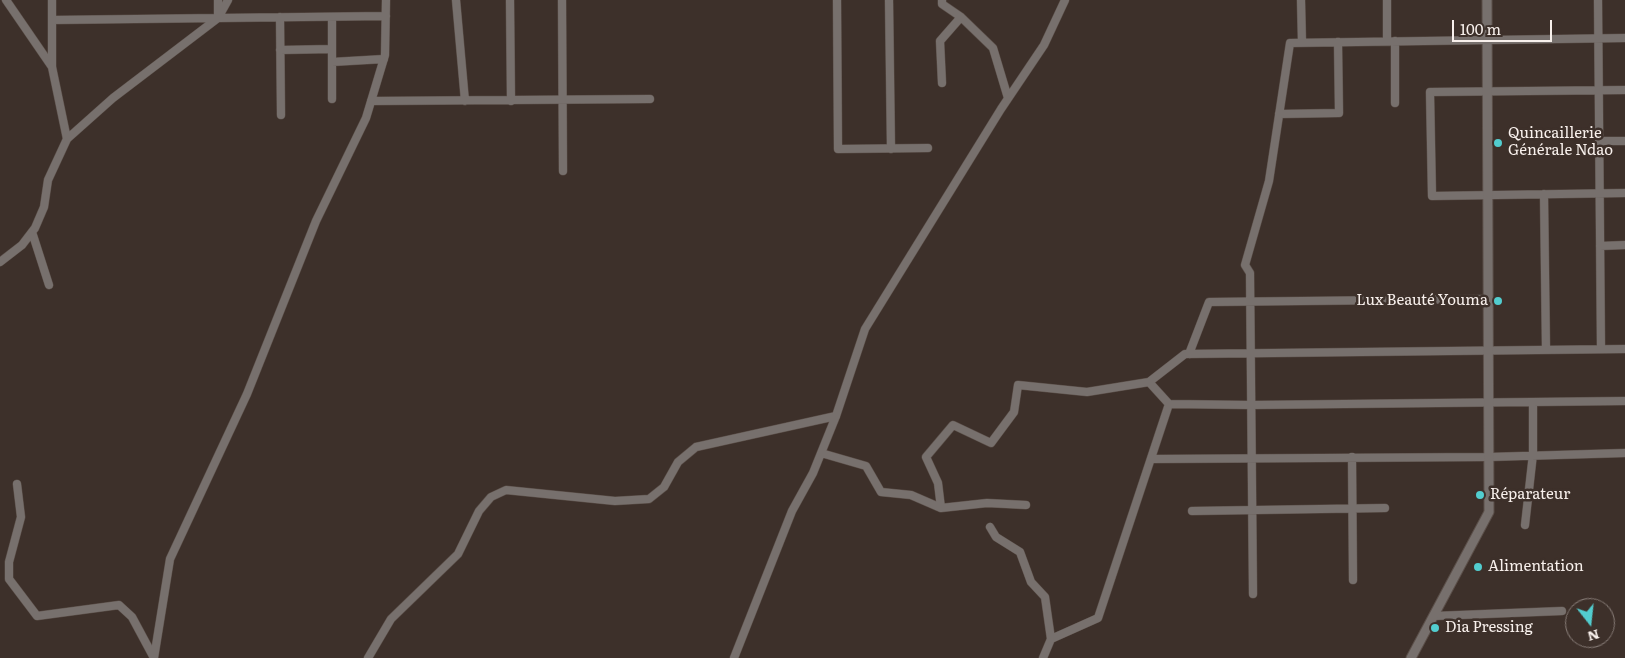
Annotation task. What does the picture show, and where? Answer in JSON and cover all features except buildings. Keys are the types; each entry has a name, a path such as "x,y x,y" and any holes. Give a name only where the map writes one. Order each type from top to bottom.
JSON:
{"street":[{"path":"6,0 52,67"},
{"path":"52,0 52,67 67,138"},
{"path":"218,0 218,18"},
{"path":"0,262 22,245 32,232 44,207 48,180 67,138 113,98 218,18 228,0"},
{"path":"17,484 21,517 9,562 9,579 37,616 119,606 132,617 154,658 170,559 247,394 316,221 366,118 384,59 386,0"},
{"path":"456,0 465,101"},
{"path":"510,0 511,101"},
{"path":"562,0 563,171"},
{"path":"837,0 838,149 928,148"},
{"path":"890,0 891,149"},
{"path":"942,0 942,4 960,17 993,48 1008,98"},
{"path":"734,658 792,511 813,473 836,416 865,329 1008,98 1044,45 1065,0"},
{"path":"1301,0 1302,42"},
{"path":"1387,0 1395,103"},
{"path":"1412,658 1489,512 1487,0"},
{"path":"1598,0 1601,349"},
{"path":"52,20 386,16"},
{"path":"280,17 281,115"},
{"path":"332,17 332,99"},
{"path":"942,83 940,42 960,17"},
{"path":"1253,594 1250,273 1249,268 1245,265 1269,181 1290,43 1625,38"},
{"path":"1279,114 1338,113 1338,42"},
{"path":"280,50 332,49"},
{"path":"332,62 384,59"},
{"path":"1625,90 1430,92 1432,196 1625,193"},
{"path":"371,101 650,99"},
{"path":"1599,141 1625,141"},
{"path":"1544,194 1546,350"},
{"path":"32,232 49,285"},
{"path":"1600,246 1625,245"},
{"path":"1190,354 1209,302 1488,299"},
{"path":"941,508 938,483 926,457 954,425 990,443 1014,412 1018,385 1088,392 1149,382 1185,354 1625,349"},
{"path":"1149,382 1169,404 1251,405 1625,400"},
{"path":"1525,526 1533,454 1533,402"},
{"path":"1051,639 1098,618 1169,404"},
{"path":"368,658 391,619 458,554 479,511 491,497 506,490 615,501 649,499 664,487 678,462 696,447 836,416"},
{"path":"821,453 866,466 881,492 911,495 941,508 987,503 1026,505"},
{"path":"1151,459 1489,457 1533,454 1625,453"},
{"path":"1352,457 1353,580"},
{"path":"1192,511 1385,508"},
{"path":"990,527 996,537 1020,552 1031,582 1045,596 1051,639 1043,658"},
{"path":"1434,616 1562,611"}],"place":[{"name":"Quincaillerie Générale Ndao","path":"1498,143"},
{"name":"Lux Beauté Youma","path":"1498,301"},
{"name":"Réparateur","path":"1480,495"},
{"name":"Alimentation","path":"1478,567"},
{"name":"Dia Pressing","path":"1435,628"}]}
